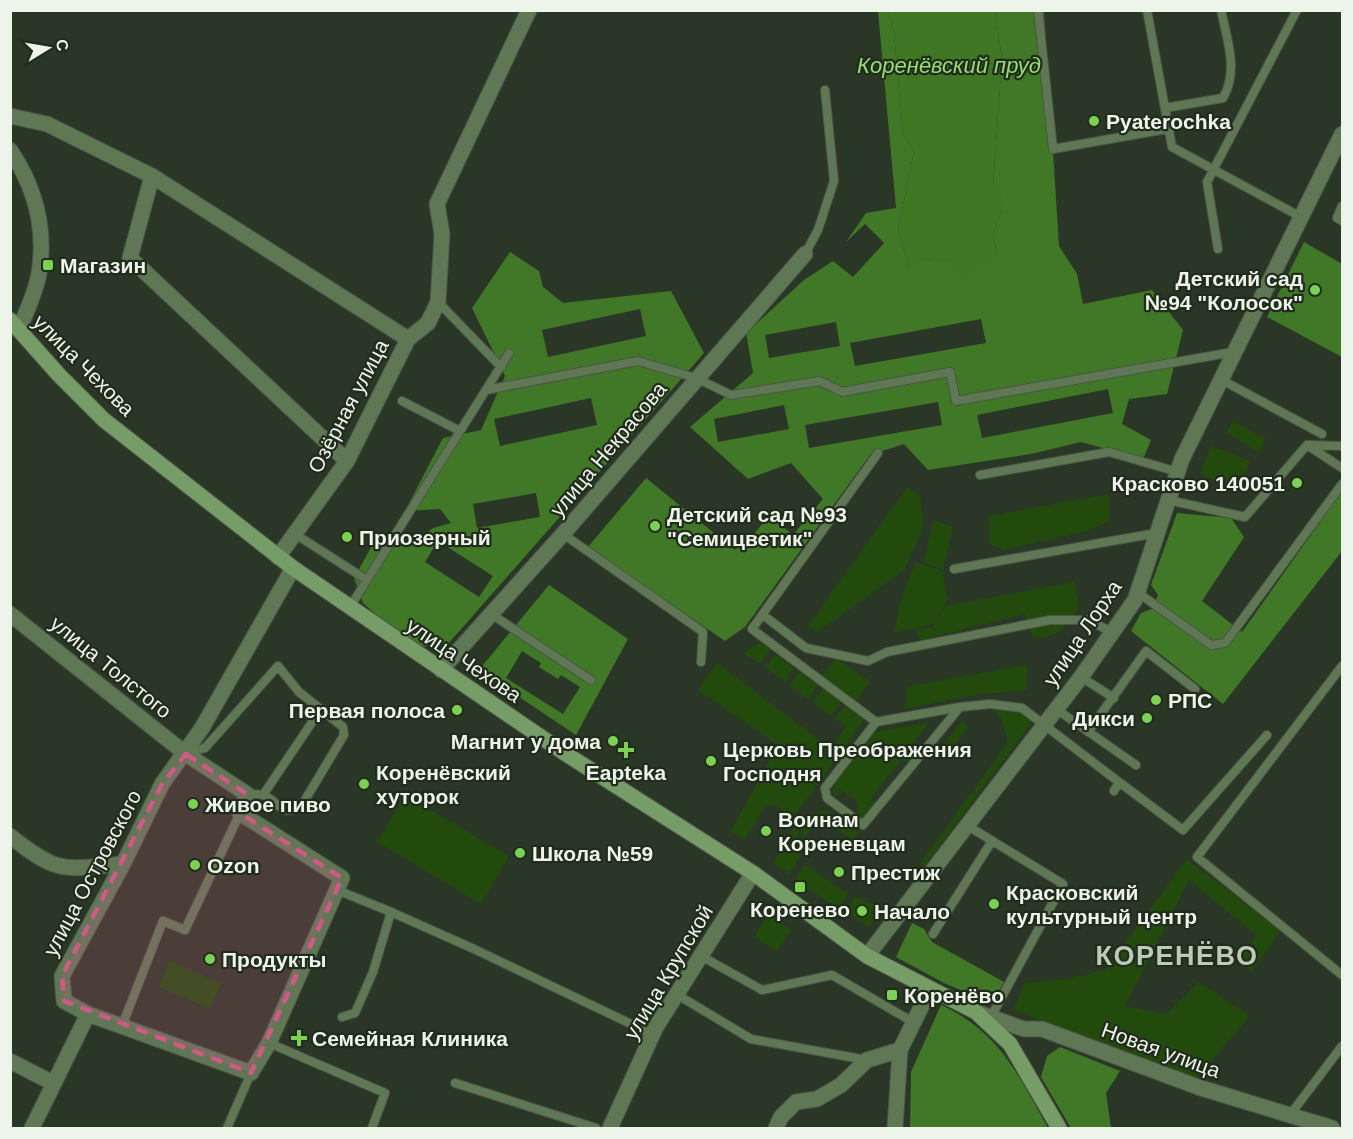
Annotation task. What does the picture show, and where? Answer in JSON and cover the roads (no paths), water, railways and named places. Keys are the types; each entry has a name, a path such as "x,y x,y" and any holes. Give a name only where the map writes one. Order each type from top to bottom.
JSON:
{"main road":[{"name":"улица Чехова","path":"15,325 104,420 293,568 441,670 753,873 867,956 930,989"},
{"name":"Новая улица","path":"930,989 983,1015 1010,1044 1059,1128"}],"street":[{"name":"Озёрная улица","path":"278,557 347,461 408,339 428,323 438,302 442,234 437,204 529,10"},
{"path":"10,116 47,124 152,176 408,339"},
{"name":"улица Лорха","path":"867,956 1081,677 1113,633 1137,592 1178,472 1233,352 1342,134"},
{"path":"10,150 30,186 40,216 41,246 39,275 15,325"},
{"path":"152,176 130,258 347,461"},
{"name":"улица Некрасова","path":"441,670 563,534 805,255"},
{"name":"улица Островского","path":"251,1073 88,1014 64,1001 62,976 123,864 162,784 186,753 293,568"},
{"name":"улица Толстого","path":"10,614 186,753"},
{"path":"186,753 255,795 240,813 342,878 269,1043 251,1073"},
{"path":"10,836 40,860 63,869 123,864"},
{"name":"улица Крупской","path":"610,1128 652,1034 753,873"},
{"path":"895,1128 900,1050 930,989"},
{"path":"32,1128 88,1014"},
{"name":"Новая улица","path":"983,1015 1024,1029 1042,1029 1198,1087 1289,1117 1332,1128"},
{"path":"1010,1044 1011,1035 1024,1029"},
{"path":"776,1128 781,1117 796,1102 817,1099 841,1085 867,1060 900,1050"},
{"path":"10,1061 53,1083"}],"lane":[{"path":"1038,10 1053,149 1167,129"},
{"path":"1147,10 1172,147 1301,217"},
{"path":"1165,108 1223,98 1231,85 1233,71 1221,10"},
{"path":"1218,249 1207,182 1297,10"},
{"path":"805,255 818,231 834,181 825,90"},
{"path":"1342,206 1337,218 1342,221"},
{"path":"438,302 501,368"},
{"path":"486,390 638,361 696,378 730,395 820,381 842,392 950,372 956,401 1233,352"},
{"path":"349,608 509,353"},
{"path":"1220,379 1322,434"},
{"path":"402,401 460,431"},
{"path":"1307,445 1342,446"},
{"path":"1307,445 1342,468"},
{"path":"1168,500 1245,517 1307,445"},
{"path":"980,475 1108,452 1178,472"},
{"path":"876,722 752,629 878,453"},
{"path":"1137,592 1211,645 1225,644 1342,484"},
{"path":"954,569 1157,533"},
{"path":"295,534 367,580"},
{"path":"563,534 703,632 701,662"},
{"path":"492,614 591,680"},
{"path":"763,615 806,648 868,661 886,652 1050,620 1089,620 1113,633"},
{"path":"1088,732 1146,651 1195,689"},
{"path":"186,753 206,748 278,666 299,692 321,709 343,727 344,735 302,805 293,811 286,811 255,795 321,709"},
{"path":"1342,666 1197,856 1342,975"},
{"path":"1081,677 1114,698"},
{"path":"960,707 863,825 827,798 825,788 876,722 960,707 990,704 1022,708 1183,830 1267,735"},
{"path":"1055,709 1136,765"},
{"path":"1114,791 1119,782"},
{"path":"122,1026 164,921 185,930 240,813"},
{"path":"968,826 1063,884 983,1015"},
{"path":"933,934 992,841"},
{"path":"337,890 474,949 652,1034"},
{"path":"342,1017 355,1013 373,972 391,912"},
{"path":"701,956 762,990 832,975 913,1022"},
{"path":"676,994 751,1039 867,1060"},
{"path":"269,1043 385,1093 372,1128"},
{"path":"1289,1117 1341,1052"},
{"path":"227,1128 251,1073"},
{"path":"455,1083 596,1128"}],"water":[{"name":"Коренёвский пруд","path":"888,11 995,11 1002,59 993,185 1002,193 1002,210 993,235 997,255 962,280 950,261 923,259 909,270 898,230 914,151 903,135 894,33"}],"place":[{"name":"Pyaterochka","path":"1094,121"},
{"name":"Магазин","path":"48,265"},
{"name":"Детский сад №94 \"Колосок\"","path":"1315,290"},
{"name":"Красково 140051","path":"1297,483"},
{"name":"Детский сад №93 \"Семицветик\"","path":"655,526"},
{"name":"Приозерный","path":"347,537"},
{"name":"РПС","path":"1156,700"},
{"name":"Первая полоса","path":"457,710"},
{"name":"Дикси","path":"1147,718"},
{"name":"Магнит у дома","path":"613,741"},
{"name":"Eapteka","path":"626,750"},
{"name":"Церковь Преображения Господня","path":"711,761"},
{"name":"Коренёвский хуторок","path":"364,784"},
{"name":"Живое пиво","path":"193,804"},
{"name":"Воинам Кореневцам","path":"766,831"},
{"name":"Школа №59","path":"520,853"},
{"name":"Ozon","path":"195,865"},
{"name":"Престиж","path":"839,872"},
{"name":"Коренево","path":"800,887"},
{"name":"Красковский культурный центр","path":"994,904"},
{"name":"Начало","path":"862,911"},
{"name":"Продукты","path":"210,959"},
{"name":"Коренёво","path":"892,995"},
{"name":"Семейная Клиника","path":"299,1038"}],"district":[{"name":"КОРЕНЁВО","path":"1177,956"}]}
